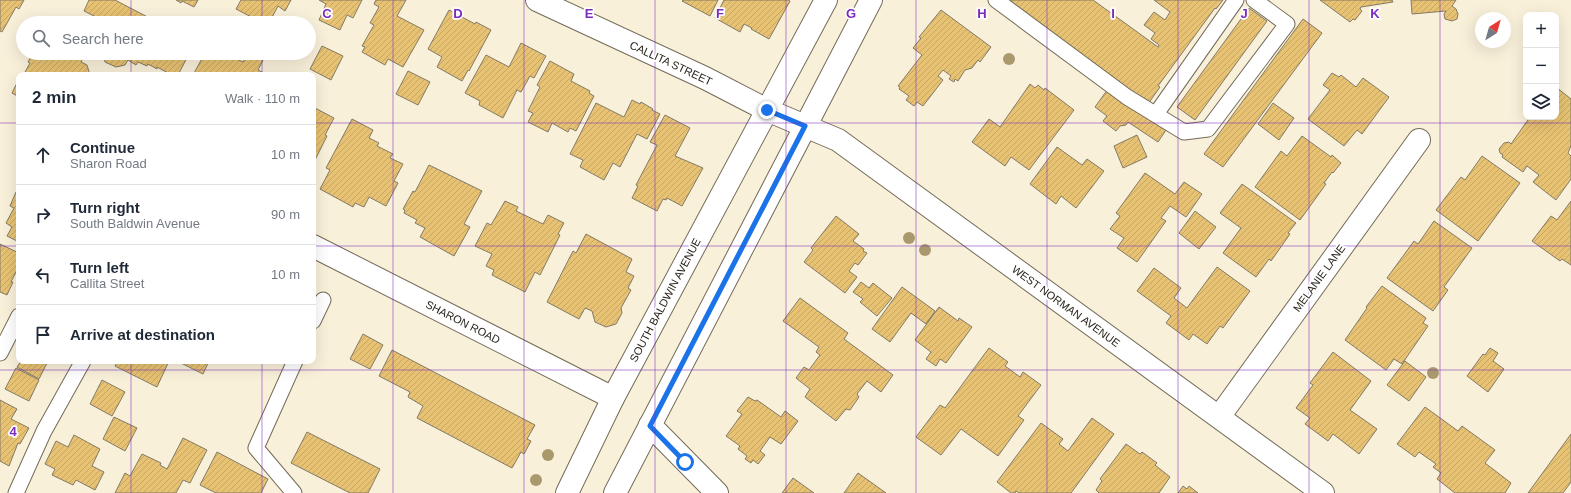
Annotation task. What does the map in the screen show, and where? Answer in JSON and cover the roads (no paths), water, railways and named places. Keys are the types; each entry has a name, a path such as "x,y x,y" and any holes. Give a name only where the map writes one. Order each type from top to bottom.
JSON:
{"street":[{"name":"CALLITA STREET","path":"537,0 705,78 767,110 805,126"},
{"name":"SOUTH BALDWIN AVENUE","path":"567,493 613,398 826,0"},
{"path":"615,493 871,0"},
{"name":"WEST NORMAN AVENUE","path":"805,126 838,140 1219,417 1312,490"},
{"name":"MELANIE LANE","path":"1219,417 1419,140"},
{"name":"SHARON ROAD","path":"316,248 613,398"},
{"path":"650,426 717,493"}],"lane":[{"path":"996,0 1127,97 1184,132 1208,129 1287,24 1254,0"},
{"path":"1156,114 1236,0"},
{"path":"316,315 323,300"},
{"path":"0,353 16,322"},
{"path":"16,493 44,431 81,364"},
{"path":"294,364 256,448 294,493"}]}
